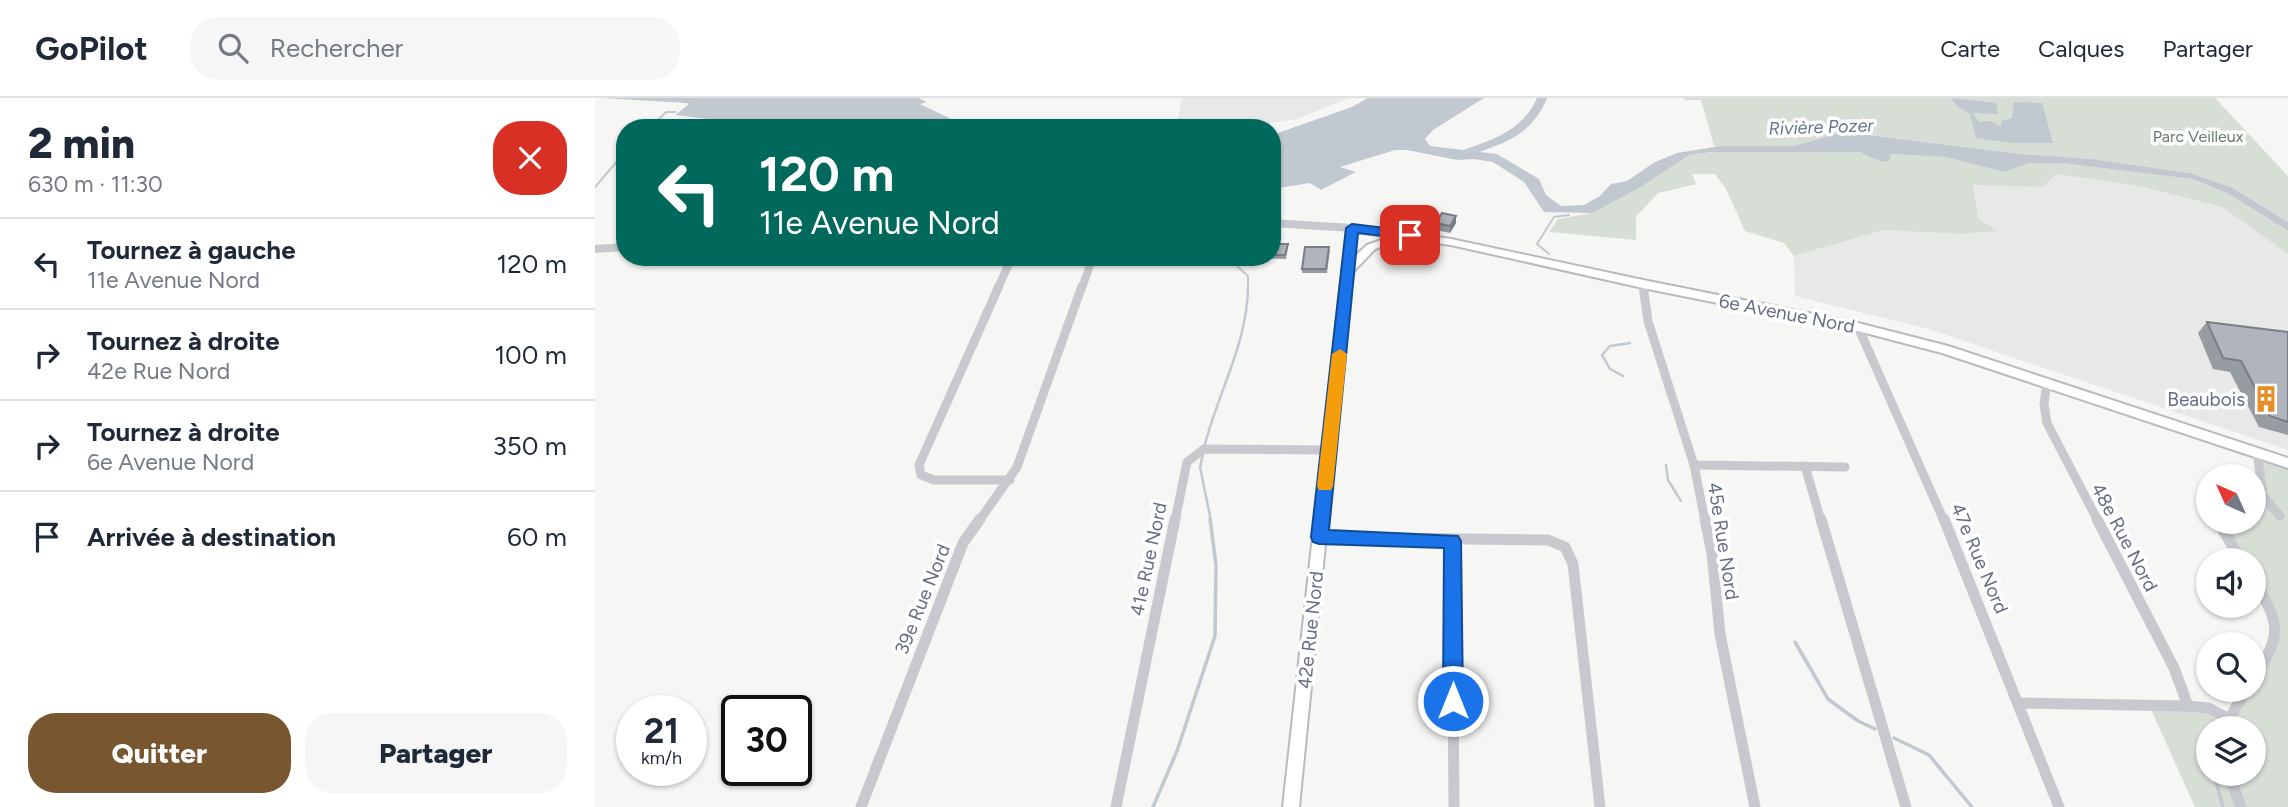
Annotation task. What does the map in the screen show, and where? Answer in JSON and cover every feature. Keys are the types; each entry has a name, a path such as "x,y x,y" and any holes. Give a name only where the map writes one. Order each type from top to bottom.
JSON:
{"main road":[{"name":"6e Avenue Nord","path":"1349,228 1427,238 1858,327 1944,349 2288,463"},
{"name":"42e Rue Nord","path":"1291,807 1347,287 1349,228"},
{"name":"42e Rue Nord","path":"1347,287 1351,270 1369,246 1389,239 1427,238"}],"street":[{"name":"6e Avenue Nord","path":"1281,224 1349,228"},
{"path":"595,249 616,248"},
{"path":"1008,266 919,465 921,475 934,480 1010,480"},
{"name":"39e Rue Nord","path":"861,807 963,542 1010,480 1028,440 1090,266"},
{"name":"45e Rue Nord","path":"1643,284 1648,321 1694,465 1712,554 1720,634 1755,807"},
{"name":"47e Rue Nord","path":"1858,327 1948,529 2059,807"},
{"name":"48e Rue Nord","path":"2047,382 2044,404 2047,423 2174,668 2187,706"},
{"name":"41e Rue Nord","path":"1116,807 1187,462 1204,449 1329,450"},
{"path":"2257,453 2258,464"},
{"path":"1694,465 1845,467"},
{"path":"1805,466 1906,807"},
{"path":"2266,503 2280,516"},
{"path":"1319,537 1452,541 1549,540 1562,543 1570,552 1573,564 1599,807"},
{"path":"1452,541 1454,807"},
{"path":"2266,601 2273,612 2279,633 2275,648 2266,661"},
{"path":"2019,703 2187,706 2209,708 2218,716"},
{"path":"2233,786 2241,807"}],"shaded area":[{"path":"602,98 918,98 927,102 920,104 951,119 708,119 675,115 689,104"},
{"path":"1182,98 1349,98 1297,119 1281,121 1281,119 1178,119"},
{"path":"1368,98 1484,98 1433,130 1425,139 1430,146 1497,154 1539,179 1546,195 1561,206 1584,205 1600,196 1611,184 1627,181 1655,162 1677,153 1720,146 1794,146 1843,132 2020,154 2091,159 2190,173 2231,187 2288,222 2288,231 2227,193 2192,179 2061,163 2029,163 2004,172 1945,157 1891,154 1889,162 1859,152 1711,152 1689,155 1637,189 1592,213 1544,212 1524,182 1493,162 1457,160 1407,150 1395,150 1340,167 1356,172 1321,190 1310,183 1281,188 1281,132 1352,107"},
{"path":"1951,98 1996,103 1998,114 1973,113 1979,122 1990,121 2001,127 2001,121 2012,118 2014,102 2042,103 2053,143 2012,143 1976,138 1970,114 1958,107"},
{"path":"2056,174 2139,186 2222,207 2288,254 2288,450 1929,329 1795,296 1794,256 1883,230 1961,234 1997,230 1978,218 1972,185 2043,187"}],"green space":[{"name":"Parc Veilleux","path":"1684,98 2215,98 2288,176 2288,222 2231,187 2190,173 2088,159 2020,154 1843,132 1794,146 1714,146 1701,100"},
{"path":"1800,150 1857,152 1889,162 1891,154 1945,157 2004,172 2029,163 2061,163 2192,179 2227,193 2288,231 2288,254 2222,207 2139,186 2056,174 2043,187 1973,185 1978,218 1998,231 1961,234 1883,230 1794,256 1784,243 1745,231 1726,189 1715,174 1692,174 1696,184 1658,193 1636,217 1636,240 1549,232 1558,219 1592,213 1689,155"},
{"path":"2257,453 2288,463 2288,807 2195,807 2149,705 2188,706 2220,716 2196,716 2196,786 2266,786 2266,716 2231,716 2239,702 2266,702 2266,656 2279,633 2266,606 2266,548 2234,548 2225,534 2266,534 2266,464 2259,464"}],"building":[{"path":"1442,213 1456,216 1450,226 1436,223"},
{"path":"1281,244 1288,244 1285,255 1281,255"},
{"path":"1305,247 1329,247 1326,269 1302,269"},
{"name":"Beaubois","path":"2207,322 2288,332 2288,422 2270,416 2241,361 2223,358"}],"waterway":[{"path":"1462,154 1499,141 1520,129 1537,111 1542,98"},
{"path":"659,119 666,112 675,112"},
{"path":"595,187 616,162"},
{"path":"1549,254 1537,244 1554,217 1569,215"},
{"path":"1237,266 1248,276 1248,286"},
{"path":"1204,448 1238,348 1247,307 1248,286"},
{"path":"1623,376 1610,369 1602,355 1610,346 1630,343"},
{"path":"1203,454 1200,467 1211,521"},
{"path":"1666,465 1668,480 1681,501"},
{"path":"1153,807 1177,751 1215,636 1216,565 1210,519"},
{"path":"1795,642 1828,699 1858,721 1875,729"},
{"path":"1894,738 1929,755 1972,807"},
{"path":"2217,786 2223,807"}],"slow traffic":[{"path":"1325,486 1340,354"}],"place":[{"name":"Beaubois","path":"2266,399"}],"route":[{"path":"1410,235 1352,228 1319,537 1452,541 1453,701"}],"water label":[{"name":"Rivière Pozer","path":"1821,127"}]}
